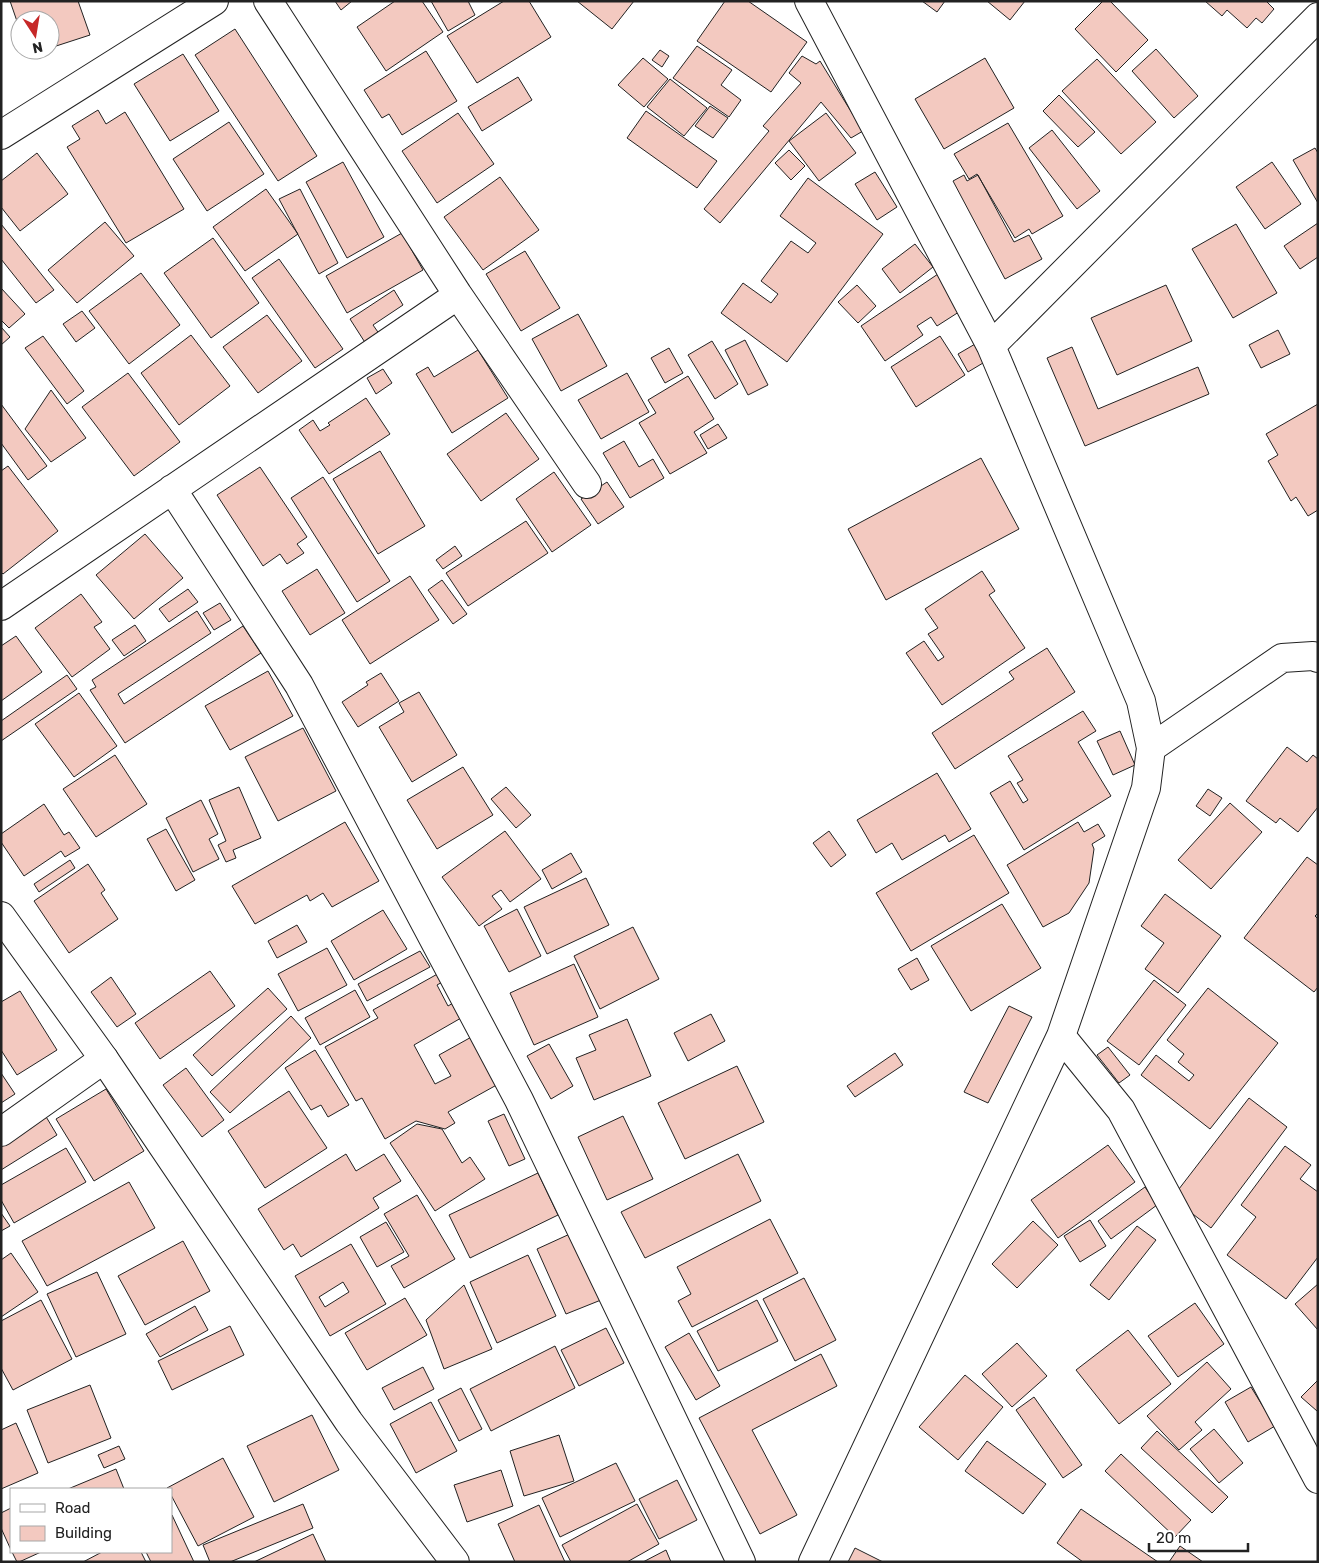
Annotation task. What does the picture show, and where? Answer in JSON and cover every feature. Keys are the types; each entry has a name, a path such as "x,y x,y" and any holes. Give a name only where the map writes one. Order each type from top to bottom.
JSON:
{"street":[{"path":"1,135 214,1"},
{"path":"268,1 458,295 587,484"},
{"path":"809,1 991,346 1141,701 1151,748 1146,788 1061,1036 814,1562"},
{"path":"991,346 1318,17"},
{"path":"1,606 458,295"},
{"path":"172,488 299,685 519,1100 741,1562"},
{"path":"1151,748 1282,658 1313,656 1318,658"},
{"path":"1,916 104,1059 349,1422 454,1562"},
{"path":"1061,1036 1122,1110 1318,1479"},
{"path":"1,1132 104,1059"}],"building":[{"path":"10,1 78,1 90,35 60,45 60,10 13,10"},
{"path":"335,1 352,1 341,10"},
{"path":"395,1 422,1 443,32 386,71 357,27"},
{"path":"431,1 468,1 475,15 448,31"},
{"path":"504,1 529,1 551,37 477,83 447,36"},
{"path":"577,1 634,1 612,29"},
{"path":"725,1 748,1 807,42 771,92 697,41"},
{"path":"922,1 945,1 937,12"},
{"path":"987,1 1025,1 1010,20"},
{"path":"1103,1 1110,1 1148,40 1116,72 1075,29"},
{"path":"1205,1 1266,1 1274,9 1262,23 1256,18 1247,28 1227,10 1222,16"},
{"path":"235,29 317,156 278,181 195,55"},
{"path":"697,46 732,70 721,85 741,100 729,117 673,78"},
{"path":"1156,49 1198,96 1174,118 1132,71"},
{"path":"660,50 669,56 662,67 652,60"},
{"path":"426,51 457,101 402,135 389,114 382,118 364,90"},
{"path":"183,54 219,111 170,141 134,84"},
{"path":"802,56 816,64 820,61 863,131 851,138 821,102 720,223 704,209 769,131 763,126 801,83 789,73"},
{"path":"643,58 668,79 644,107 618,85"},
{"path":"985,58 1014,108 944,149 915,99"},
{"path":"1097,59 1156,122 1121,154 1062,91"},
{"path":"518,77 532,100 482,131 468,107"},
{"path":"670,79 707,108 684,136 647,107"},
{"path":"1059,95 1095,132 1078,147 1043,111"},
{"path":"710,106 728,118 713,138 695,126"},
{"path":"98,110 106,124 125,112 184,209 126,243 67,147 80,139 72,126"},
{"path":"646,111 717,161 697,188 627,138"},
{"path":"458,113 494,164 437,203 402,151"},
{"path":"826,113 856,153 819,181 789,141"},
{"path":"229,122 264,174 207,211 173,159"},
{"path":"1008,123 1063,216 1032,234 1029,229 1015,238 977,174 969,179 954,154"},
{"path":"1052,130 1100,191 1077,209 1029,148"},
{"path":"1315,148 1318,153 1318,203 1293,160"},
{"path":"789,150 805,166 791,180 775,163"},
{"path":"37,153 68,194 20,231 1,207 1,181"},
{"path":"343,162 384,237 347,258 306,182"},
{"path":"1272,162 1301,204 1265,229 1236,187"},
{"path":"875,172 897,207 877,220 855,184"},
{"path":"964,175 967,181 978,175 1014,242 1029,235 1042,259 1005,279 953,181"},
{"path":"500,177 539,230 483,270 444,217"},
{"path":"808,178 883,234 787,362 721,313 743,283 771,303 778,294 761,281 791,241 808,253 816,243 780,216"},
{"path":"266,189 298,234 245,271 213,227"},
{"path":"300,189 338,263 319,274 279,199"},
{"path":"105,222 134,256 77,303 48,270"},
{"path":"1318,223 1318,257 1300,269 1284,246"},
{"path":"1,224 54,290 36,303 1,259"},
{"path":"1236,224 1277,293 1233,318 1192,249"},
{"path":"402,233 423,270 347,313 326,276"},
{"path":"213,238 259,303 211,338 164,273"},
{"path":"915,244 933,267 900,293 882,269"},
{"path":"525,251 560,308 521,331 486,274"},
{"path":"279,259 343,349 315,368 252,278"},
{"path":"141,273 180,325 129,364 89,311"},
{"path":"938,274 962,310 937,326 931,317 917,326 923,335 885,361 861,326"},
{"path":"857,285 876,306 858,323 838,302"},
{"path":"1166,285 1192,341 1117,375 1091,318"},
{"path":"1,288 25,314 9,328 1,320"},
{"path":"394,290 403,305 373,325 380,335 366,344 350,319"},
{"path":"82,311 95,328 76,342 63,324"},
{"path":"578,314 607,366 561,391 532,339"},
{"path":"267,315 302,361 258,393 223,347"},
{"path":"1,327 10,337 1,345"},
{"path":"1278,330 1290,354 1261,368 1249,345"},
{"path":"191,335 230,386 179,425 141,373"},
{"path":"43,336 84,391 67,404 25,348"},
{"path":"940,336 965,375 916,407 891,367"},
{"path":"745,340 768,385 748,395 725,350"},
{"path":"982,340 993,357 968,372 958,354"},
{"path":"712,341 738,384 715,399 688,355"},
{"path":"1072,347 1098,409 1198,367 1209,394 1085,446 1047,358"},
{"path":"669,348 683,373 665,383 651,358"},
{"path":"478,350 508,398 452,433 416,374 428,367 434,377"},
{"path":"383,369 392,383 376,394 367,378"},
{"path":"128,373 180,442 134,476 82,407"},
{"path":"627,373 649,412 601,439 578,400"},
{"path":"688,376 714,419 694,432 707,453 670,474 639,423 656,413 648,400"},
{"path":"51,390 86,438 51,462 25,429"},
{"path":"366,398 390,434 329,474 299,430 313,420 320,431 330,425 328,423"},
{"path":"1,404 47,466 28,480 1,443"},
{"path":"1318,404 1318,510 1308,516 1296,497 1291,501 1268,461 1278,455 1266,434"},
{"path":"506,413 539,459 481,501 447,454"},
{"path":"718,424 727,438 708,449 700,435"},
{"path":"624,441 639,467 653,459 664,478 630,498 603,453"},
{"path":"380,451 425,526 378,554 333,479"},
{"path":"981,458 1019,529 886,600 848,529"},
{"path":"8,466 58,531 3,574 1,572 1,471"},
{"path":"260,467 307,537 297,544 304,553 287,564 280,554 263,566 217,495"},
{"path":"554,472 591,525 552,552 516,499"},
{"path":"323,477 390,581 357,602 291,498"},
{"path":"607,482 624,507 598,524 581,499"},
{"path":"526,521 548,553 468,606 446,573"},
{"path":"145,534 183,578 134,619 96,575"},
{"path":"455,546 462,556 443,569 436,560"},
{"path":"317,569 345,613 310,635 282,591"},
{"path":"982,571 995,591 989,595 1025,648 942,705 906,653 924,641 938,661 944,657 928,634 938,628 925,609"},
{"path":"410,576 439,620 370,664 342,620"},
{"path":"442,580 467,614 453,624 428,590"},
{"path":"188,589 198,602 169,622 159,609"},
{"path":"81,594 102,622 94,627 110,649 72,677 35,628"},
{"path":"220,603 231,620 214,630 203,613"},
{"path":"197,611 211,633 118,694 124,704 243,626 261,653 125,743 90,690 96,687 92,680"},
{"path":"135,625 146,641 124,656 112,640"},
{"path":"16,636 42,672 1,701 1,646"},
{"path":"1047,648 1075,692 955,769 932,733 1014,679 1009,672"},
{"path":"268,671 293,716 230,750 205,706"},
{"path":"381,673 399,701 358,727 342,702 368,685 366,682"},
{"path":"67,675 77,689 1,741 1,721"},
{"path":"419,692 457,755 412,782 379,727 404,712 399,703"},
{"path":"79,693 117,746 74,777 35,724"},
{"path":"1083,711 1096,731 1078,742 1111,796 1024,850 990,793 1010,781 1023,803 1028,800 1017,783 1023,780 1008,756"},
{"path":"303,728 336,791 278,821 245,757"},
{"path":"1120,731 1135,765 1113,775 1097,741"},
{"path":"1287,747 1307,762 1313,755 1318,759 1318,807 1298,832 1280,818 1276,823 1246,801"},
{"path":"115,755 147,804 96,837 63,789"},
{"path":"463,767 493,815 437,849 407,800"},
{"path":"937,773 971,829 949,842 945,835 902,860 892,843 876,853 857,820"},
{"path":"239,787 261,838 233,850 236,858 226,862 218,845 226,841 209,800"},
{"path":"506,787 531,815 516,828 491,799"},
{"path":"1208,789 1222,798 1210,816 1196,806"},
{"path":"201,800 218,834 209,839 219,859 193,872 166,818"},
{"path":"1230,803 1262,832 1211,889 1178,860"},
{"path":"44,804 64,835 69,832 80,848 65,857 61,851 24,876 1,842 1,834"},
{"path":"345,822 379,881 332,907 323,893 310,901 307,895 255,924 232,886"},
{"path":"1078,822 1084,832 1098,824 1105,836 1092,844 1094,849 1089,883 1069,913 1043,927 1007,865"},
{"path":"166,829 195,880 176,891 147,839"},
{"path":"505,831 541,879 510,902 501,890 492,896 502,909 479,926 442,877"},
{"path":"829,831 846,855 831,867 813,843"},
{"path":"974,835 1009,893 911,951 876,893"},
{"path":"571,853 582,872 552,889 542,870"},
{"path":"1307,857 1318,865 1318,913 1315,916 1318,919 1318,987 1314,992 1244,938"},
{"path":"70,860 75,868 39,892 34,884"},
{"path":"88,864 105,890 101,893 118,919 69,953 34,901"},
{"path":"586,878 609,925 547,954 524,907"},
{"path":"1165,894 1221,936 1178,993 1145,969 1164,943 1141,926"},
{"path":"1002,904 1041,968 971,1011 931,946"},
{"path":"517,909 541,956 509,972 484,926"},
{"path":"383,910 407,949 354,980 331,941"},
{"path":"297,925 307,942 277,958 268,941"},
{"path":"633,927 659,979 600,1009 574,956"},
{"path":"327,948 347,985 298,1011 278,974"},
{"path":"420,951 430,967 367,1001 358,984"},
{"path":"917,958 929,980 911,990 898,969"},
{"path":"574,964 598,1017 534,1045 510,993"},
{"path":"210,971 235,1006 160,1059 135,1023"},
{"path":"441,972 446,980 437,985 448,1006 460,999 468,1014 414,1045 435,1084 451,1076 439,1055 475,1035 502,1082 448,1112 455,1123 445,1129 416,1121 385,1139 362,1098 356,1101 325,1047 378,1018 373,1010"},
{"path":"111,977 136,1014 117,1027 91,992"},
{"path":"1154,980 1186,1005 1139,1065 1107,1041"},
{"path":"268,988 287,1009 212,1076 193,1055"},
{"path":"1208,988 1278,1043 1210,1129 1141,1075 1156,1055 1189,1081 1194,1075 1178,1062 1184,1054 1167,1040"},
{"path":"355,990 370,1017 320,1045 305,1018"},
{"path":"20,991 57,1050 17,1075 1,1050 1,1002"},
{"path":"1009,1006 1032,1017 988,1103 964,1092"},
{"path":"711,1014 725,1041 688,1061 674,1033"},
{"path":"291,1016 311,1038 230,1113 210,1092"},
{"path":"627,1019 651,1076 594,1100 576,1058 596,1050 589,1035"},
{"path":"549,1044 573,1086 551,1099 527,1056"},
{"path":"1108,1047 1130,1075 1119,1083 1097,1055"},
{"path":"315,1050 349,1105 328,1117 321,1105 311,1110 285,1068"},
{"path":"895,1053 903,1065 855,1097 847,1086"},
{"path":"737,1066 764,1122 685,1159 658,1103"},
{"path":"186,1068 224,1120 202,1137 163,1085"},
{"path":"1,1073 15,1094 1,1103"},
{"path":"106,1089 144,1151 94,1181 56,1119"},
{"path":"289,1091 327,1148 265,1188 228,1131"},
{"path":"1249,1098 1287,1127 1211,1228 1172,1198"},
{"path":"504,1114 525,1159 509,1166 488,1121"},
{"path":"45,1115 57,1135 1,1170 1,1142"},
{"path":"623,1116 653,1179 607,1200 578,1137"},
{"path":"417,1124 442,1129 462,1163 470,1157 485,1179 435,1211 390,1143"},
{"path":"1108,1145 1135,1182 1058,1238 1031,1200"},
{"path":"1285,1146 1311,1165 1300,1179 1318,1192 1318,1257 1286,1299 1227,1255 1256,1217 1241,1205"},
{"path":"66,1148 86,1182 14,1223 1,1200 1,1185"},
{"path":"346,1154 356,1171 384,1154 401,1181 373,1198 379,1208 301,1257 293,1244 284,1250 258,1209"},
{"path":"738,1154 761,1201 645,1258 621,1212"},
{"path":"538,1173 558,1215 470,1258 449,1215"},
{"path":"129,1182 155,1228 47,1286 22,1241"},
{"path":"1145,1187 1157,1205 1111,1239 1098,1221"},
{"path":"417,1195 455,1259 404,1288 391,1266 409,1256 384,1214"},
{"path":"1,1213 10,1226 1,1231"},
{"path":"770,1219 798,1273 692,1327 678,1301 691,1294 677,1267"},
{"path":"1090,1220 1106,1246 1080,1262 1064,1236"},
{"path":"1033,1221 1058,1245 1017,1288 992,1264"},
{"path":"386,1222 404,1252 377,1267 360,1237"},
{"path":"1137,1226 1156,1240 1109,1300 1090,1285"},
{"path":"572,1233 601,1300 566,1314 537,1249"},
{"path":"183,1241 210,1291 145,1325 118,1276"},
{"path":"351,1244 386,1304 330,1336 295,1276","holes":["343,1282 349,1292 325,1307 319,1297"]},
{"path":"11,1253 38,1292 1,1317 1,1260"},
{"path":"528,1255 556,1316 497,1343 470,1282"},
{"path":"97,1272 126,1334 76,1357 47,1294"},
{"path":"804,1278 836,1340 795,1361 763,1299"},
{"path":"1318,1284 1318,1330 1295,1304"},
{"path":"464,1285 492,1349 444,1369 426,1320"},
{"path":"405,1298 427,1335 367,1370 345,1333"},
{"path":"41,1300 72,1359 13,1390 1,1368 1,1321"},
{"path":"757,1300 778,1341 718,1371 697,1331"},
{"path":"1195,1303 1224,1344 1178,1377 1148,1336"},
{"path":"195,1306 208,1330 160,1357 146,1334"},
{"path":"230,1326 244,1355 172,1390 158,1361"},
{"path":"606,1328 624,1363 579,1386 561,1350"},
{"path":"1128,1330 1171,1384 1119,1424 1076,1370"},
{"path":"689,1333 720,1386 696,1400 665,1347"},
{"path":"1017,1343 1047,1376 1012,1407 982,1374"},
{"path":"555,1346 575,1388 491,1431 470,1389"},
{"path":"821,1354 837,1386 752,1430 797,1515 760,1534 699,1418"},
{"path":"1207,1362 1231,1389 1195,1422 1202,1430 1179,1450 1147,1416"},
{"path":"423,1367 434,1389 394,1410 382,1388"},
{"path":"965,1375 1003,1407 958,1460 919,1427"},
{"path":"1318,1380 1318,1410 1317,1411 1301,1397"},
{"path":"90,1385 111,1438 48,1463 27,1410"},
{"path":"1251,1387 1275,1426 1248,1442 1225,1402"},
{"path":"461,1388 482,1429 459,1441 438,1400"},
{"path":"1034,1397 1082,1465 1063,1478 1016,1410"},
{"path":"431,1402 457,1451 416,1473 390,1424"},
{"path":"312,1415 339,1470 274,1502 247,1446"},
{"path":"16,1423 38,1473 1,1489 1,1430"},
{"path":"1214,1429 1243,1463 1219,1483 1190,1449"},
{"path":"1157,1431 1228,1497 1212,1513 1141,1448"},
{"path":"559,1435 574,1481 524,1496 510,1451"},
{"path":"987,1441 1046,1484 1023,1514 965,1471"},
{"path":"119,1446 125,1459 104,1468 98,1455"},
{"path":"1121,1454 1191,1520 1175,1537 1105,1471"},
{"path":"223,1458 254,1517 198,1546 172,1497 172,1488 167,1488"},
{"path":"616,1463 635,1501 560,1537 542,1498"},
{"path":"116,1469 124,1488 70,1488"},
{"path":"501,1470 513,1506 467,1522 454,1485"},
{"path":"677,1480 697,1520 659,1539 639,1499"},
{"path":"303,1504 313,1528 230,1562 210,1562 203,1545"},
{"path":"637,1504 659,1544 627,1562 571,1562 562,1545"},
{"path":"539,1505 565,1562 515,1562 498,1524"},
{"path":"10,1508 10,1548 1,1528 1,1513"},
{"path":"1081,1509 1158,1562 1083,1562 1057,1543"},
{"path":"172,1515 194,1562 151,1562 146,1553 172,1553"},
{"path":"313,1534 326,1562 254,1562"},
{"path":"1180,1546 1203,1562 1169,1562"},
{"path":"855,1548 883,1562 848,1562"},
{"path":"666,1550 671,1562 643,1562"},
{"path":"12,1553 39,1553 19,1562 17,1562"},
{"path":"100,1553 142,1553 146,1562 83,1562"}]}
